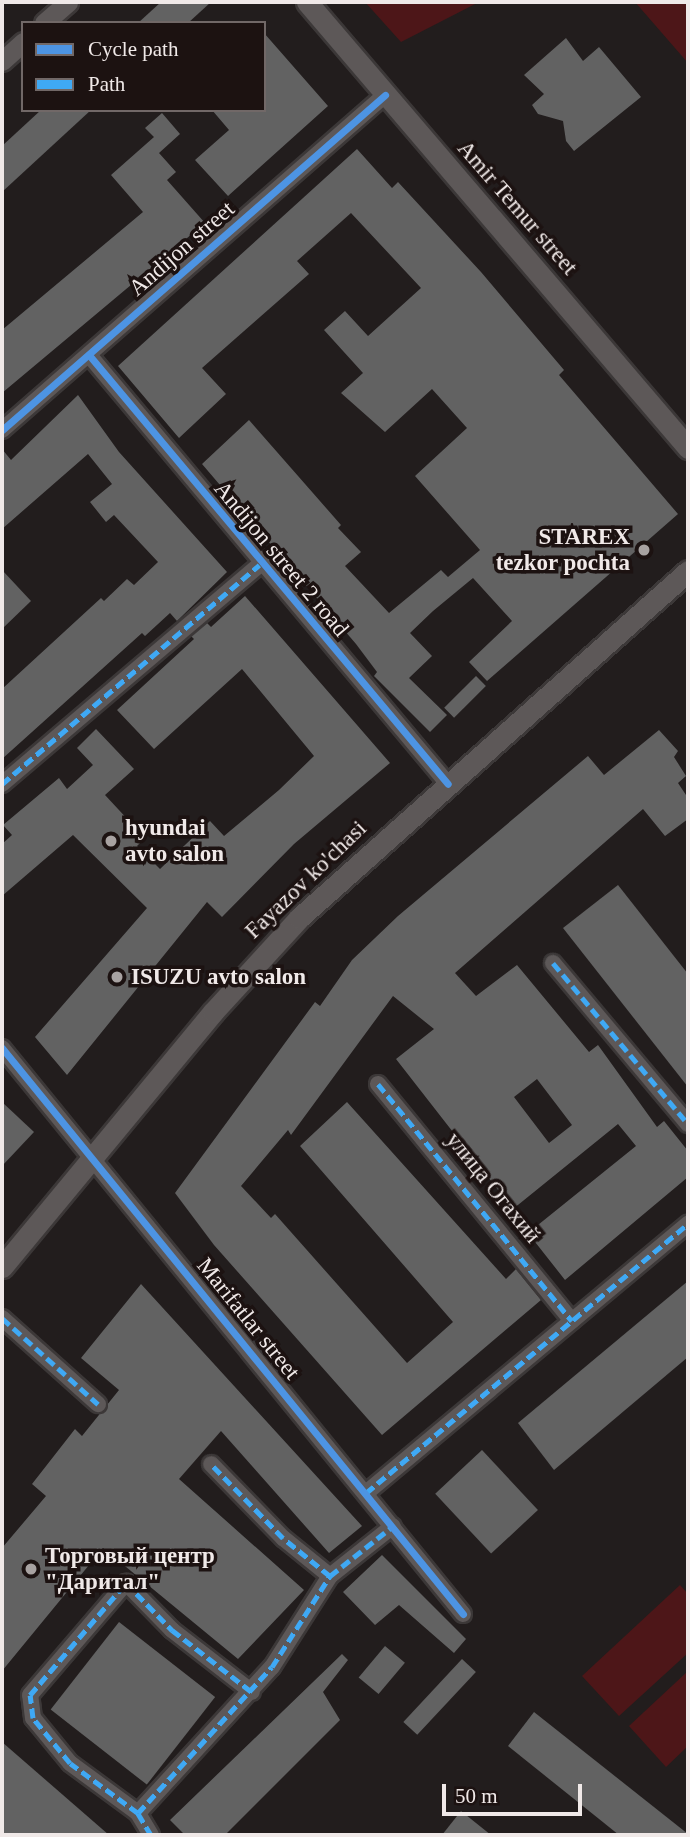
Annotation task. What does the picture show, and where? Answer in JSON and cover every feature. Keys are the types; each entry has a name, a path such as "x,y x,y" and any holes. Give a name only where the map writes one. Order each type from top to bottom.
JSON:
{"main road":[{"name":"Amir Temur street","path":"307,2 688,449"},
{"name":"Fayazov ko'chasi","path":"2,1267 92,1158 299,918 688,571"}],"street":[{"path":"46,21 68,2"},
{"path":"2,61 21,44"},
{"name":"Andijon street","path":"2,430 385,95"},
{"name":"Andijon street 2 road","path":"89,355 259,565 448,785"},
{"name":"Andijon street 2 road","path":"2,784 259,565"},
{"path":"553,963 688,1124"},
{"name":"Marifatlar street","path":"2,1048 463,1614"},
{"name":"улица Огахий","path":"378,1084 572,1321"},
{"path":"366,1493 688,1224"},
{"path":"2,1318 98,1404"},
{"path":"211,1464 283,1538 330,1576"},
{"path":"138,1813 251,1692 330,1576 393,1526"},
{"path":"151,1835 138,1813 70,1763 33,1718 30,1695 126,1583 172,1630 251,1692"}],"shaded area":[{"path":"365,2 479,2 401,42"},
{"path":"635,2 688,2 688,63"},
{"path":"680,1585 688,1594 688,1653 619,1716 582,1676"},
{"path":"688,1671 688,1746 666,1767 629,1726"}],"building":[{"path":"161,2 211,2 190,21 140,21"},
{"path":"266,35 328,106 228,196 195,160 229,130 214,112 266,112"},
{"path":"566,38 583,61 599,47 641,97 574,151 566,141 563,121 538,114 532,105 544,94 524,75"},
{"path":"39,112 89,112 2,192 2,146"},
{"path":"162,113 180,134 159,153 176,172 167,180 205,223 2,393 2,330 143,212 111,175 154,137 145,128"},
{"path":"357,149 392,188 398,182 481,272 564,370 559,375 678,514 487,681 469,662 512,621 473,578 433,611 410,633 432,656 409,678 447,715 430,732 374,676 377,672 356,644 202,464 249,420 341,525 338,528 361,552 345,566 389,613 441,570 448,577 480,550 415,476 467,428 432,389 385,432 341,393 363,373 324,330 345,311 368,336 421,288 351,213 297,261 309,274 202,368 226,394 179,438 118,366"},
{"path":"78,395 119,452 227,572 177,621 170,613 145,636 142,633 2,759 2,689 101,598 104,601 127,579 134,585 158,562 114,515 106,522 90,502 112,484 88,454 2,529 2,449 11,460"},
{"path":"2,570 31,601 2,629"},
{"path":"245,596 390,763 294,844 222,917 207,902 67,1075 35,1037 147,908 73,835 2,896 2,844 12,835 3,825 59,778 67,789 93,765 77,748 96,729 134,769 105,795 145,838 137,846 160,869 210,821 224,836 279,790 314,756 242,669 154,749 117,710 194,639 191,636 207,623 211,627"},
{"path":"476,676 486,686 454,718 444,708"},
{"path":"659,730 678,751 674,757 686,776 678,783 688,798 688,819 665,836 643,809 455,973 476,996 517,965 589,1052 598,1045 657,1127 664,1121 688,1151 688,1177 565,1280 528,1233 636,1146 618,1124 513,1209 396,1059 434,1029 393,996 291,1135 288,1130 241,1186 271,1218 275,1214 407,1363 453,1322 300,1146 347,1102 506,1279 516,1269 541,1300 382,1435 214,1245 175,1193 315,1002 320,1006 352,960 398,916 588,756 604,775","holes":["537,1079 572,1125 549,1143 514,1097"]},
{"path":"618,885 688,974 688,1087 563,928"},
{"path":"2,1102 34,1132 2,1166"},
{"path":"688,1281 688,1357 554,1470 518,1423"},
{"path":"141,1284 362,1526 329,1553 221,1431 179,1479 304,1590 238,1659 103,1548 2,1671 2,1548 46,1496 32,1484 75,1429 82,1436 119,1390 81,1358"},
{"path":"482,1450 538,1510 491,1554 435,1494"},
{"path":"382,1555 466,1639 454,1653 399,1605 375,1625 343,1592"},
{"path":"119,1622 215,1697 147,1785 51,1709"},
{"path":"385,1646 405,1663 379,1694 359,1677"},
{"path":"342,1654 348,1660 323,1692 340,1720 225,1835 185,1835 170,1820"},
{"path":"462,1659 476,1672 417,1735 403,1722"},
{"path":"534,1712 688,1835 619,1835 508,1746"},
{"path":"2,1742 109,1835 2,1835"},
{"path":"461,1811 491,1835 442,1835"}],"marked path":[{"path":"2,784 259,565"},
{"path":"553,963 688,1124"},
{"path":"378,1084 572,1321"},
{"path":"366,1493 688,1224"},
{"path":"2,1318 98,1404"},
{"path":"151,1835 138,1813 272,1667 330,1576 283,1538 211,1464"},
{"path":"330,1576 393,1526"},
{"path":"138,1813 70,1763 33,1718 30,1695 126,1583 172,1630 252,1692"}],"cycle path":[{"path":"2,430 385,95"},
{"path":"89,355 448,784"},
{"path":"2,1048 463,1614"}],"place":[{"name":"STAREX tezkor pochta","path":"644,550"},
{"name":"hyundai avto salon","path":"111,841"},
{"name":"ISUZU avto salon","path":"117,977"},
{"name":"Торговый центр \"Даритал\"","path":"31,1569"}]}
